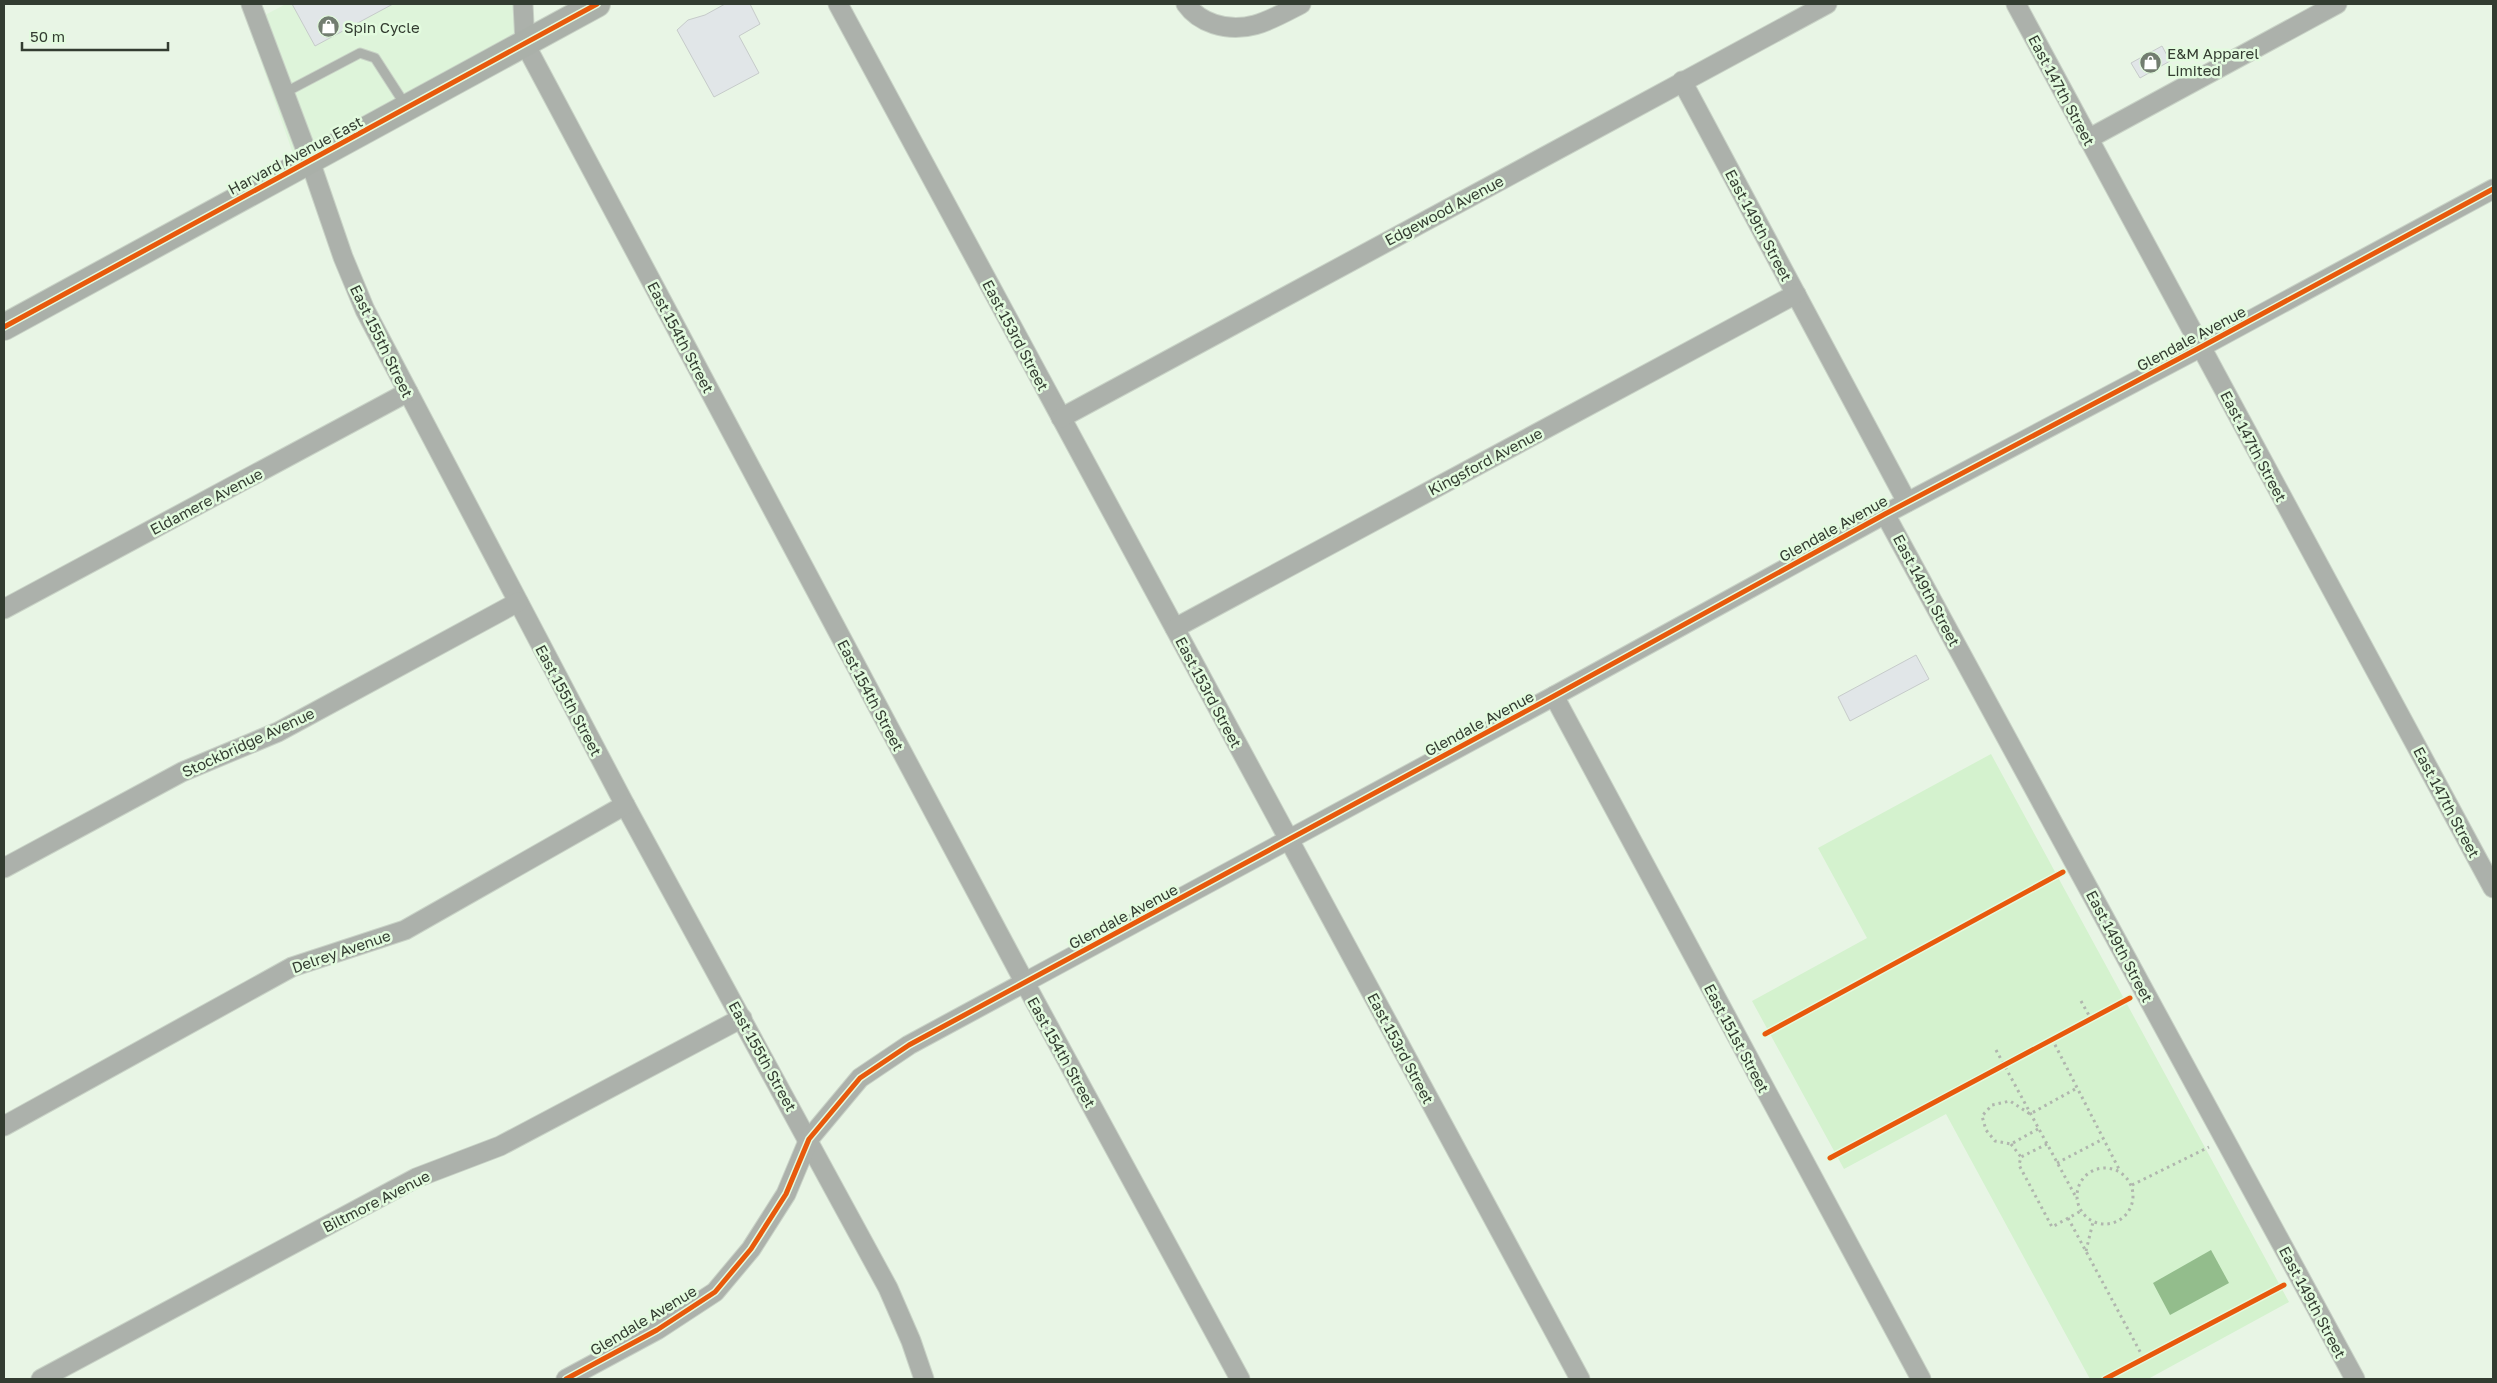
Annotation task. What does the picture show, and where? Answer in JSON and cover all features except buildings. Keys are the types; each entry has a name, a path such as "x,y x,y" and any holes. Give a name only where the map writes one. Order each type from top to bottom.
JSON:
{"main road":[{"name":"Harvard Avenue East","path":"4,327 597,4"}],"street":[{"name":"East 155th Street","path":"251,4 310,161 343,257 366,310 625,805 809,1139 888,1288 911,1341 924,1379"},
{"name":"East 154th Street","path":"523,4 525,44 1025,983 1240,1379"},
{"name":"East 153rd Street","path":"838,4 1580,1379"},
{"path":"1186,5 1200,19 1220,26 1246,29 1266,23 1301,4"},
{"name":"Edgewood Avenue","path":"1061,418 1827,4"},
{"name":"East 147th Street","path":"2016,4 2493,888"},
{"path":"2088,139 2337,4"},
{"name":"East 149th Street","path":"1682,81 1907,502"},
{"name":"Glendale Avenue","path":"566,1379 657,1330 715,1292 751,1249 786,1194 809,1139 860,1078 909,1045 1288,841 1907,502 2201,347 2493,189"},
{"name":"Kingsford Avenue","path":"1175,628 1796,294"},
{"name":"Eldamere Avenue","path":"4,609 408,392"},
{"name":"East 149th Street","path":"1885,514 2355,1379"},
{"name":"Stockbridge Avenue","path":"4,868 182,772 278,732 518,602"},
{"name":"East 151st Street","path":"1554,696 1921,1379"},
{"name":"Delrey Avenue","path":"4,1126 292,967 405,930 625,805"},
{"name":"Biltmore Avenue","path":"41,1379 416,1178 500,1146 742,1018"}],"lane":[{"path":"284,93 360,53 376,58 407,109"}],"path":[{"path":"2082,1001 2091,1019"},
{"path":"2083,1023 2098,1015"},
{"path":"2044,1044 2060,1035"},
{"path":"1996,1050 2077,1200 2081,1211 2093,1222 2112,1224 2122,1220 2133,1205 2132,1185 2120,1172 2052,1039"},
{"path":"1995,1070 2012,1061"},
{"path":"2030,1114 2077,1088"},
{"path":"2030,1114 2010,1101 1992,1105 1982,1116 1986,1130 1995,1141 2011,1144 2038,1129"},
{"path":"2057,1163 2103,1139"},
{"path":"2011,1144 2021,1157"},
{"path":"2046,1144 2021,1157 2019,1165 2052,1227 2081,1211"},
{"path":"2132,1185 2210,1147"},
{"path":"2077,1200 2080,1182 2086,1175 2103,1168 2120,1172"},
{"path":"2068,1218 2144,1359"},
{"path":"2086,1252 2093,1222"},
{"path":"2136,1363 2153,1354"}],"shaded area":[{"path":"286,4 523,4 525,44 298,168 248,24"},
{"path":"1991,754 2289,1302 2148,1379 2090,1379 1946,1114 1844,1169 1752,1001 1867,938 1818,848"},
{"path":"2211,1250 2229,1283 2170,1315 2153,1283"}],"cycle path":[{"path":"4,327 597,4"},
{"path":"566,1379 657,1330 715,1292 751,1249 786,1194 809,1139 860,1078 909,1045 1554,696 1885,514 2201,347 2493,189"},
{"path":"1765,1034 2063,872"},
{"path":"1830,1158 2130,998"},
{"path":"2105,1379 2284,1285"}],"place":[{"name":"Spin Cycle","path":"328,27"},
{"name":"E&M Apparel Limited","path":"2151,62"}]}
